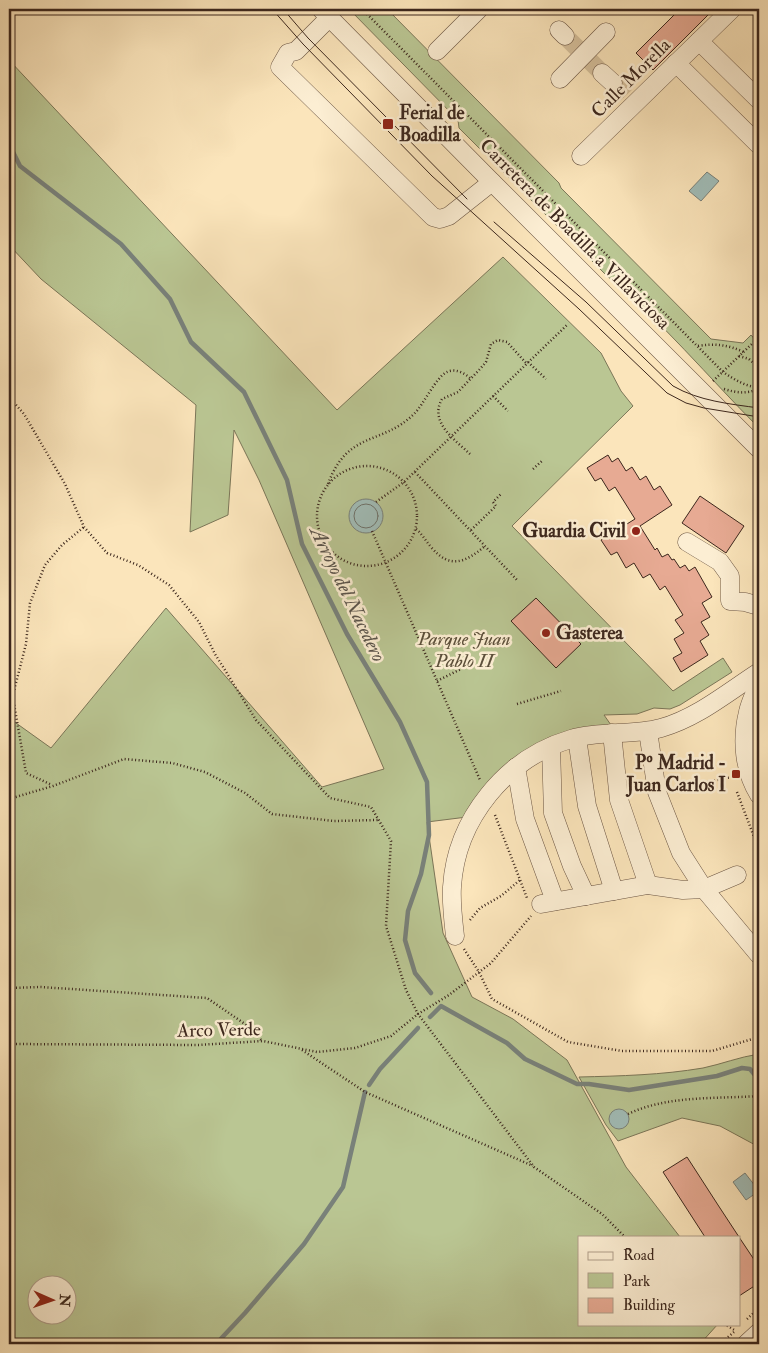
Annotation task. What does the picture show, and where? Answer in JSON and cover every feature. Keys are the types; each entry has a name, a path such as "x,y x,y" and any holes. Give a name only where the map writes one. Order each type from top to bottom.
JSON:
{"street":[{"path":"437,51 479,9"},
{"name":"Calle Morella","path":"581,156 631,102 676,63 732,9"},
{"path":"326,13 296,51 288,53 280,67 433,217 440,219 449,216 492,182"},
{"name":"Carretera de Boadilla a Villaviciosa","path":"326,13 758,452"},
{"path":"560,78 606,32"},
{"path":"699,41 759,100"},
{"path":"676,63 759,145"},
{"path":"687,542 720,562 730,576 730,601 745,602 759,606"},
{"path":"455,932 452,911 452,886 463,838 474,816 488,795 516,767 550,746 578,738 612,733 648,731 673,724 696,714 759,672"},
{"path":"750,790 744,745 748,710 759,683"},
{"path":"717,699 735,700 748,710"},
{"path":"648,731 657,792 681,853 704,889 759,955"},
{"path":"612,733 619,800 648,884"},
{"path":"578,738 587,806 614,891"},
{"path":"550,746 553,813 572,866 586,896"},
{"path":"516,767 543,906 648,884 683,890 704,889 737,875"},
{"path":"746,1344 759,1332"}],"path":[{"path":"362,9 723,372 737,382 759,388"},
{"path":"376,502 415,472 567,325"},
{"path":"470,454 440,423 437,410 442,399 458,392 486,362 491,344 498,340 506,342 546,379"},
{"path":"710,384 755,341"},
{"path":"698,346 720,344 731,346 744,352"},
{"path":"739,356 749,359 759,368"},
{"path":"327,486 346,470 371,466 389,471 404,482 412,493 416,504 416,529 405,549 396,557 375,566 363,566 351,564 341,559 328,547 320,531 318,508 334,468 349,450 412,416 423,405 442,375 447,371 462,372 471,379"},
{"path":"722,389 750,393 759,388"},
{"path":"493,396 508,411"},
{"path":"9,397 24,414 65,484 84,527 107,552 138,565 169,585 199,622 215,654 256,720 330,798 371,807 391,841 386,926 406,990 418,1014 534,1167"},
{"path":"533,469 543,460"},
{"path":"415,472 518,581"},
{"path":"471,530 496,506 493,502 502,493"},
{"path":"9,710 26,644 30,603 45,565 62,545 84,527"},
{"path":"416,529 424,535 430,546 440,556 451,562 464,561 486,546"},
{"path":"372,531 478,777 488,795 520,880 543,906"},
{"path":"437,682 465,666"},
{"path":"517,704 561,691"},
{"path":"12,697 26,773 53,786"},
{"path":"9,800 53,786 124,759 172,763 204,772 245,792 272,814 334,821 378,820"},
{"path":"702,783 732,777 750,790 759,850"},
{"path":"520,880 501,896 480,908 466,925 455,932 479,972 492,999 568,1042 622,1051 712,1052 759,1038"},
{"name":"Arco Verde","path":"9,1044 198,1045 263,1041 316,1052 355,1048 391,1036 418,1014 449,995 491,963 543,906"},
{"path":"9,988 42,987 207,998 245,1024 263,1041"},
{"path":"301,1049 365,1092 534,1167 602,1214 624,1236"},
{"path":"628,1114 644,1106 661,1102 759,1096"}],"green space":[{"path":"349,9 387,9 711,339 743,343 751,335 759,344 759,428 666,330 606,275 459,128 458,120"},
{"name":"Parque Juan Pablo II","path":"9,60 337,410 503,257 601,353 621,391 633,406 512,526 673,691 723,658 732,672 680,705 670,709 654,708 637,714 604,715 611,725 595,726 575,731 467,817 427,822 443,933 472,997 513,1019 567,1060 626,1167 679,1236 578,1236 578,1326 716,1326 700,1344 9,1344 9,718 51,748 166,608 322,787 384,769 259,480 234,430 228,515 190,532 196,405 41,279 9,245"},
{"path":"759,699 759,773 754,754 753,736"},
{"path":"759,1054 759,1147 720,1126 682,1118 618,1141 606,1125 579,1077 641,1075 688,1070"}],"water":[{"path":"707,172 719,181 701,201 689,191"},
{"path":"366,499 378,504 383,516 378,528 366,533 354,528 349,516 354,504"},
{"path":"619,1109 626,1112 629,1119 626,1126 619,1129 612,1126 609,1119 612,1112"},
{"path":"745,1173 759,1191 746,1200 733,1182"}],"building":[{"path":"680,9 714,9 653,70 636,53"},
{"path":"608,455 612,462 618,458 626,471 632,467 640,480 646,476 654,490 660,486 672,505 640,526 655,550 657,548 662,557 668,554 680,568 685,565 689,571 695,567 712,597 702,603 710,617 701,622 709,635 700,641 708,655 681,672 673,658 682,653 674,639 684,633 675,620 683,615 665,586 660,590 650,574 643,578 634,563 626,568 617,552 611,555 601,540 635,519 615,487 609,491 601,478 595,481 587,468"},
{"path":"700,496 744,526 726,553 682,523"},
{"name":"Gasterea","path":"536,598 581,644 556,668 511,621"},
{"path":"687,1157 738,1236 704,1236 663,1172"},
{"path":"740,1238 759,1267 759,1283 740,1295"}],"waterway":[{"name":"Arroyo del Nacedero","path":"9,144 20,166 121,244 170,299 191,342 244,392 287,480 302,544 347,634 400,722 427,782 429,835 421,874 408,911 405,940 415,973 431,993"},
{"name":"Arroyo del Nacedero","path":"430,1017 441,1006 507,1043 525,1059 577,1084 629,1090 717,1076 742,1068 750,1069 759,1080"},
{"path":"369,1085 380,1069 418,1028"},
{"path":"216,1344 304,1244 343,1187 365,1092"}],"tunnel":[{"path":"565,36 577,48"},
{"path":"590,61 602,73"},
{"path":"613,83 627,98"}],"tram line":[{"path":"272,9 303,44 432,176 579,309 667,393 686,403 704,408 759,417"},
{"path":"283,9 308,38 467,199"},
{"path":"494,222 586,302 673,386 704,398 759,408"}],"place":[{"name":"Ferial de Boadilla","path":"388,124"},
{"name":"Guardia Civil","path":"636,531"},
{"name":"Gasterea","path":"546,633"},
{"name":"Pº Madrid - Juan Carlos I","path":"736,774"}]}
